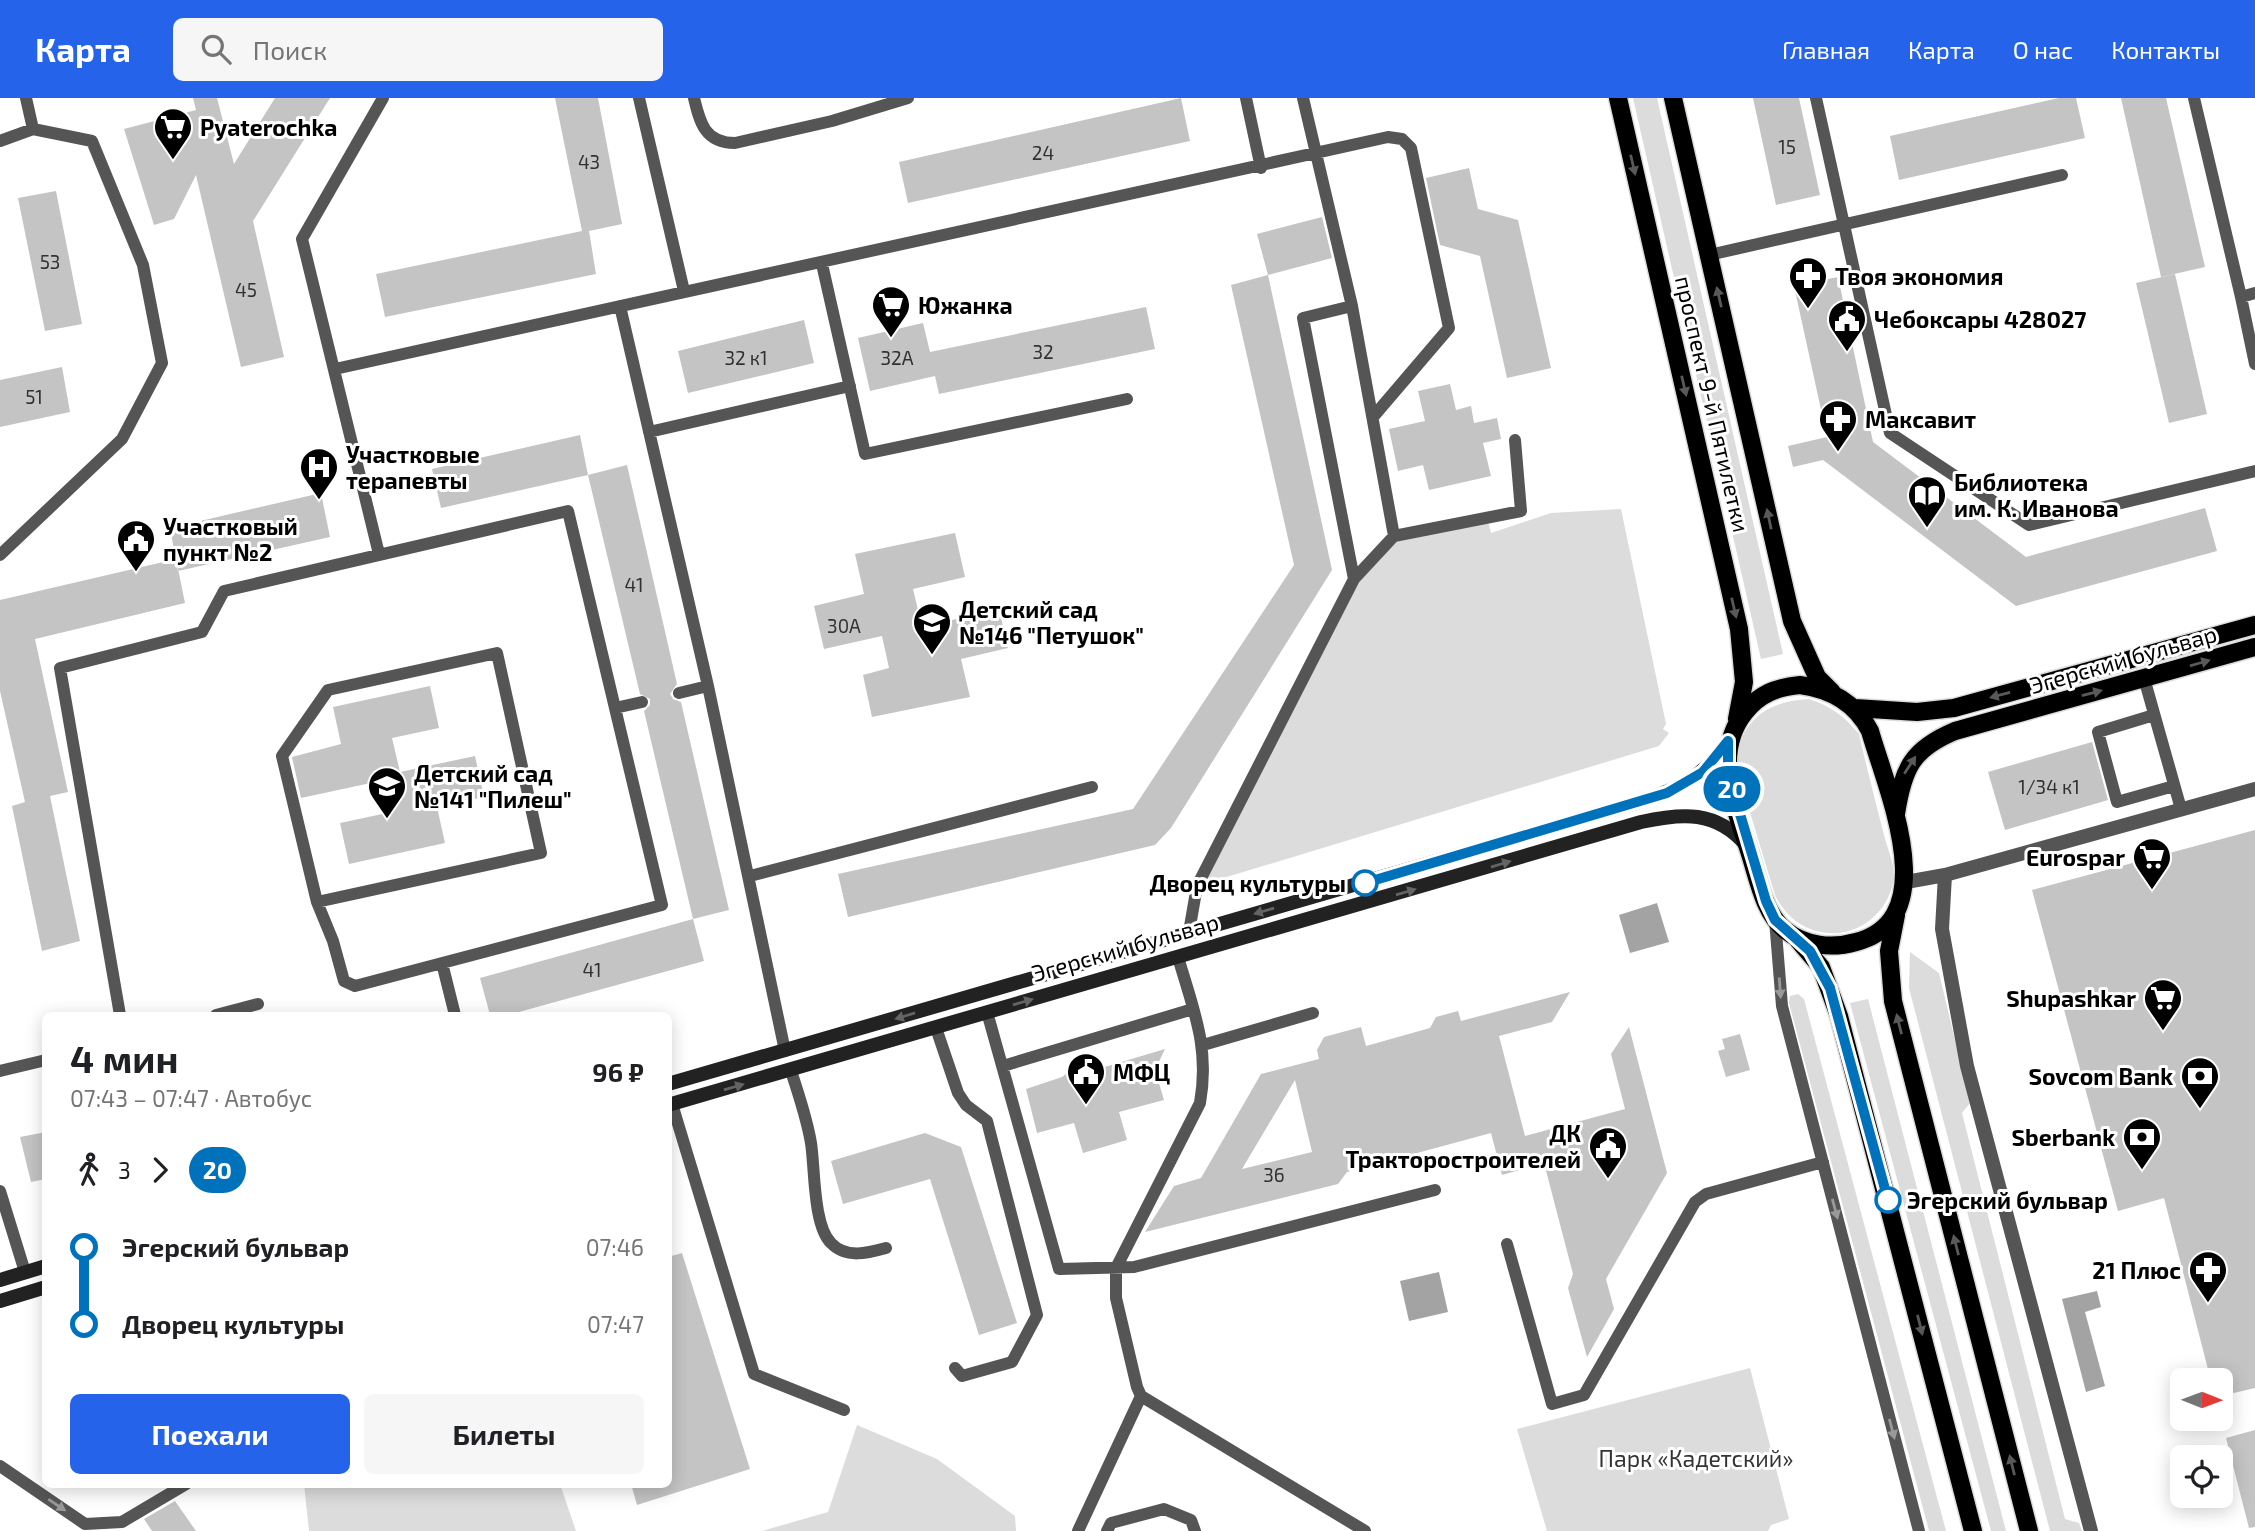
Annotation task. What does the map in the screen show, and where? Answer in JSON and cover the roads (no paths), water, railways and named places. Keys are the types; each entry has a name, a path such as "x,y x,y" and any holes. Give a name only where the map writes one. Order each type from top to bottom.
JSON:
{"main road":[{"name":"проспект 9-й Пятилетки","path":"1618,98 1739,629 1744,682 1737,722"},
{"name":"проспект 9-й Пятилетки","path":"1673,98 1793,621 1817,677 1835,695"},
{"name":"Эгерский бульвар","path":"1854,708 1917,712 1954,708 2255,625"},
{"name":"Эгерский бульвар","path":"1896,821 1903,776 1911,761 1935,739 1955,731 2255,648"},
{"path":"1973,1531 1839,1016 1821,967 1796,937 1775,920 1749,849 1728,774 1728,741 1737,722 1763,694 1781,687 1818,687 1835,695 1854,708 1870,730 1905,859 1906,882 1896,911 1889,951 1893,1001 2029,1531"},
{"name":"Эгерский бульвар","path":"672,1083 1189,932 1431,865 1667,793 1703,772 1728,741"},
{"name":"Эгерский бульвар","path":"672,1104 1662,818 1688,815 1712,818 1725,825 1749,849"},
{"path":"1796,937 1815,945 1849,944 1876,933 1896,911"},
{"path":"1189,932 1194,952"},
{"path":"1172,937 1178,957"},
{"path":"981,993 988,1012"},
{"path":"930,1008 936,1028"},
{"path":"785,1051 791,1071"},
{"path":"0,1280 42,1267"},
{"path":"0,1301 39,1289 25,1272"}],"street":[{"path":"1906,882 1945,875 2255,789"},
{"path":"1945,875 1942,929 1967,1066 2091,1531"}],"lane":[{"path":"26,98 33,128"},
{"path":"379,554 302,240 383,98"},
{"path":"639,98 684,291"},
{"path":"694,98 699,123 710,137 720,143 735,143 832,121 908,98"},
{"path":"1246,98 1261,168"},
{"path":"1303,98 1314,154 1327,192 1352,306 1395,536"},
{"path":"1816,98 1890,433 2029,525 2255,471"},
{"path":"2194,98 2255,364"},
{"path":"0,141 33,128 92,141 143,265 162,363 122,439 0,555"},
{"path":"334,369 1261,168 1388,138 1402,139 1410,148 1449,328 1373,417"},
{"path":"1709,254 2062,175"},
{"path":"822,264 865,454 1127,399"},
{"path":"2241,297 2255,293"},
{"path":"620,306 708,686 785,1051"},
{"path":"1352,306 1303,318 1354,579"},
{"path":"649,432 849,386"},
{"path":"1189,932 1197,886 1354,579 1395,536 1521,511 1520,470 1515,440"},
{"path":"119,1012 60,667 202,632 224,590 568,510 662,905 355,986 344,981 333,941 317,902 282,756 328,690 497,653 541,853 317,902"},
{"path":"2144,678 2181,809"},
{"path":"679,693 708,686"},
{"path":"615,708 642,702"},
{"path":"2154,715 2098,732 2117,802 2174,786"},
{"path":"750,876 1092,787"},
{"path":"1775,920 1782,1006 1919,1531"},
{"path":"1078,1531 1141,1396 1116,1298 1116,1268 1200,1102 1206,1072 1203,1045 1178,957"},
{"path":"442,963 454,1012"},
{"path":"227,1012 258,1004"},
{"path":"1003,1066 1193,1010"},
{"path":"988,1012 1059,1269 1134,1268 1435,1189"},
{"path":"1203,1045 1313,1013"},
{"path":"936,1028 958,1093 966,1105 987,1121 1037,1315 1012,1362 962,1376 955,1368"},
{"path":"0,1071 42,1061"},
{"path":"791,1071 811,1143 821,1226 831,1243 847,1253 864,1254 886,1248"},
{"path":"672,1111 754,1374 844,1410"},
{"path":"1507,1244 1552,1404 1584,1395 1695,1202 1706,1194 1823,1161"},
{"path":"0,1191 25,1272"},
{"path":"1141,1396 1365,1531"},
{"path":"0,1466 86,1524 122,1522 179,1488"},
{"path":"1107,1531 1111,1522 1164,1509 1191,1520 1195,1531"}],"place":[{"name":"Pyaterochka","path":"173,161"},
{"name":"Твоя экономия","path":"1808,310"},
{"name":"Южанка","path":"891,339"},
{"name":"Чебоксары 428027","path":"1847,353"},
{"name":"Максавит","path":"1838,453"},
{"name":"Участковые терапевты","path":"319,501"},
{"name":"Библиотека им. К. Иванова","path":"1927,529"},
{"name":"Участковый пункт №2","path":"136,573"},
{"name":"Детский сад №146 \"Петушок\"","path":"932,656"},
{"name":"Детский сад №141 \"Пилеш\"","path":"387,820"},
{"name":"Дворец культуры","path":"1365,883"},
{"name":"Eurospar","path":"2152,891"},
{"name":"Shupashkar","path":"2163,1032"},
{"name":"МФЦ","path":"1086,1106"},
{"name":"Sovcom Bank","path":"2200,1110"},
{"name":"Sberbank","path":"2142,1171"},
{"name":"ДК Тракторостроителей","path":"1608,1180"},
{"name":"Эгерский бульвар","path":"1888,1200"},
{"name":"21 Плюс","path":"2208,1304"}],"park label":[{"name":"Парк «Кадетский»","path":"1696,1458"}]}
